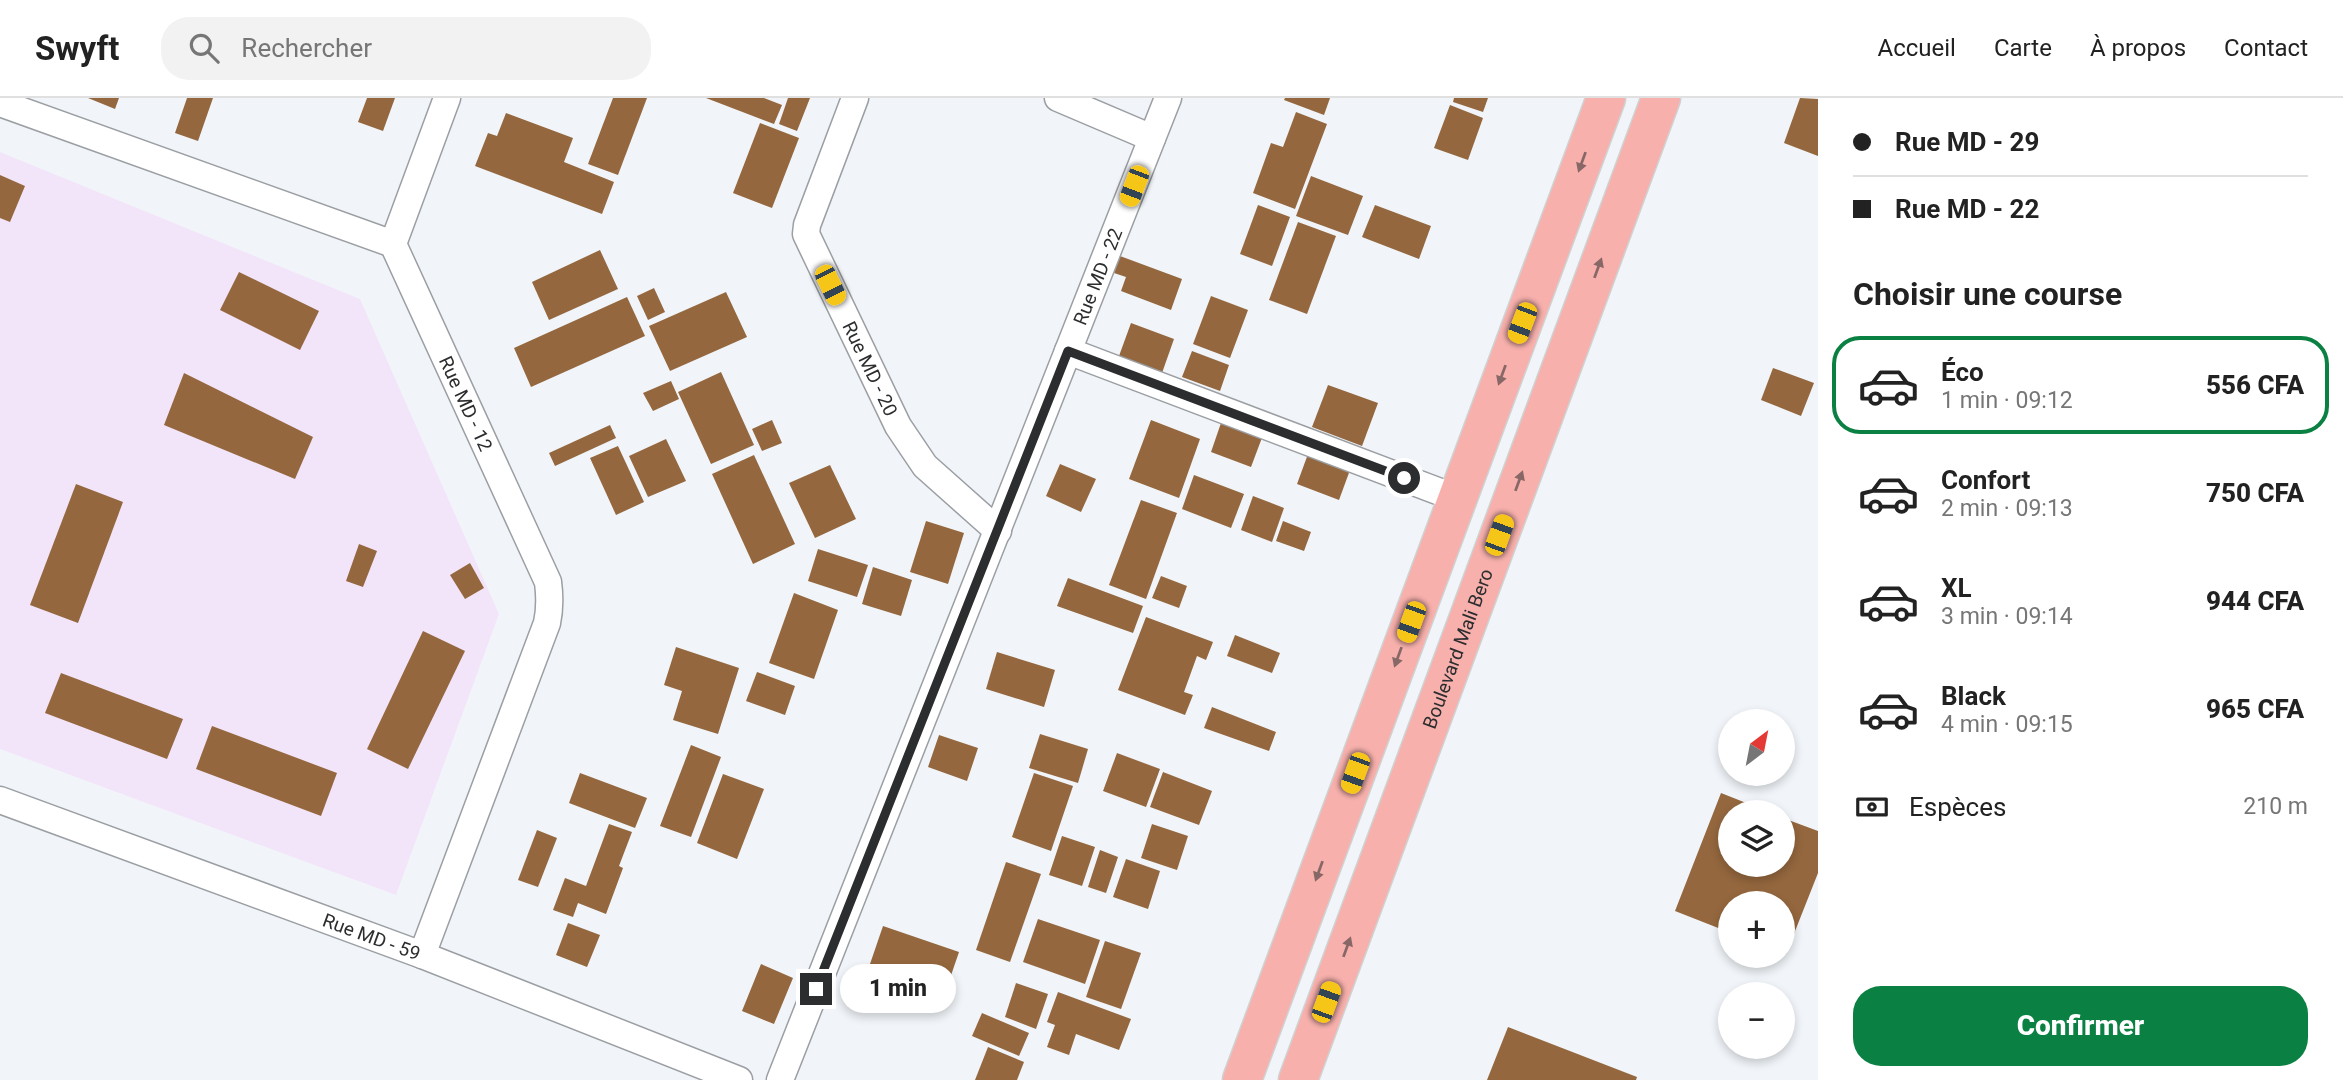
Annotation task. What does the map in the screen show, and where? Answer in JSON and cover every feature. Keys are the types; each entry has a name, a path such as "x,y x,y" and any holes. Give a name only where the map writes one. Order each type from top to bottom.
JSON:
{"main road":[{"path":"1242,1080 1606,98"},
{"name":"Boulevard Mali Bero","path":"1298,1080 1661,98"},
{"path":"1383,697 1433,715"}],"street":[{"path":"0,103 393,244 447,98"},
{"name":"Rue MD - 20","path":"855,98 807,225 806,234 908,442 925,466 998,531"},
{"path":"1058,98 1152,138"},
{"name":"Rue MD - 22","path":"780,1080 1168,98"},
{"name":"Rue MD - 12","path":"393,244 548,582 550,608 422,956"},
{"path":"1068,351 1456,498"},
{"name":"Rue MD - 59","path":"0,800 422,956 739,1080"}],"shaded area":[{"path":"0,152 360,299 499,614 396,895 0,749"}],"building":[{"path":"88,98 119,98 115,109"},
{"path":"187,98 213,98 198,141 175,133"},
{"path":"367,98 395,98 383,131 358,122"},
{"path":"613,98 647,98 618,175 588,164"},
{"path":"706,98 764,98 782,105 774,124"},
{"path":"788,98 810,98 797,131 779,124"},
{"path":"1330,98 1324,115 1284,100"},
{"path":"1454,98 1488,98 1483,112 1453,102"},
{"path":"1800,98 1818,99 1818,156 1784,143"},
{"path":"1450,105 1483,118 1468,160 1434,148"},
{"path":"1296,112 1327,124 1295,209 1253,193 1271,143 1283,147"},
{"path":"506,113 573,138 564,162 614,182 602,214 475,166 488,133 497,136"},
{"path":"760,123 799,138 772,208 733,193"},
{"path":"0,175 25,186 10,222 0,218"},
{"path":"1311,176 1363,196 1348,235 1296,216"},
{"path":"1258,205 1290,217 1272,266 1240,254"},
{"path":"1375,205 1431,226 1419,259 1362,237"},
{"path":"1298,222 1336,236 1307,314 1269,300"},
{"path":"600,250 618,289 549,320 532,282"},
{"path":"1120,256 1182,279 1171,310 1121,291 1126,277 1114,273"},
{"path":"239,272 319,311 300,350 220,310"},
{"path":"654,288 665,312 648,320 637,296"},
{"path":"726,292 747,337 670,371 649,326"},
{"path":"1211,296 1248,310 1230,358 1193,344"},
{"path":"627,297 645,336 531,387 514,348"},
{"path":"1131,323 1174,339 1162,373 1119,356"},
{"path":"1192,351 1229,365 1220,391 1182,377"},
{"path":"1773,368 1814,383 1801,416 1761,400"},
{"path":"721,372 754,445 711,464 678,392"},
{"path":"184,373 313,437 295,479 164,425"},
{"path":"671,381 679,399 653,411 643,393"},
{"path":"1328,385 1378,403 1362,446 1312,427"},
{"path":"772,420 782,443 762,451 752,429"},
{"path":"1151,420 1200,439 1179,498 1129,479"},
{"path":"1222,420 1263,435 1251,467 1211,452"},
{"path":"610,425 616,438 555,466 549,453"},
{"path":"666,439 686,481 648,497 629,456"},
{"path":"618,446 644,502 616,515 590,458"},
{"path":"1308,454 1350,470 1339,500 1297,484"},
{"path":"754,455 795,544 753,564 712,474"},
{"path":"1060,464 1096,479 1081,512 1046,496"},
{"path":"830,465 856,519 815,538 789,483"},
{"path":"1194,475 1244,494 1231,528 1182,509"},
{"path":"76,484 123,502 78,623 30,605"},
{"path":"1253,496 1284,508 1272,542 1241,530"},
{"path":"1141,500 1177,513 1146,599 1109,585"},
{"path":"926,521 964,533 948,584 910,572"},
{"path":"1283,521 1311,532 1304,551 1276,541"},
{"path":"359,544 377,551 363,587 346,581"},
{"path":"818,549 868,565 857,597 808,581"},
{"path":"470,563 484,588 465,599 450,575"},
{"path":"873,567 912,580 901,616 862,604"},
{"path":"1161,576 1187,586 1179,608 1152,598"},
{"path":"1068,578 1143,606 1133,633 1057,606"},
{"path":"794,593 838,610 814,679 769,663"},
{"path":"1146,617 1213,642 1206,660 1197,656 1184,692 1193,695 1185,715 1118,690"},
{"path":"423,631 465,651 408,769 367,749"},
{"path":"1235,635 1280,653 1272,673 1227,656"},
{"path":"676,647 739,668 718,734 673,720 682,691 664,685"},
{"path":"997,652 1055,670 1044,707 986,689"},
{"path":"757,672 795,686 785,715 746,701"},
{"path":"61,673 183,719 167,759 45,713"},
{"path":"1212,707 1276,732 1269,751 1204,728"},
{"path":"212,726 337,773 321,816 196,769"},
{"path":"1040,734 1088,749 1078,783 1029,768"},
{"path":"939,735 978,748 967,781 928,767"},
{"path":"691,745 721,757 691,837 660,826"},
{"path":"1117,753 1160,769 1146,807 1103,791"},
{"path":"1163,772 1212,791 1199,825 1150,807"},
{"path":"580,773 647,798 635,828 569,803"},
{"path":"1034,773 1073,786 1051,851 1012,837"},
{"path":"723,774 764,789 737,859 697,843"},
{"path":"1721,793 1739,800 1718,800"},
{"path":"1718,801 1718,877 1795,877 1795,822 1818,831 1818,873 1795,931 1795,891 1718,891 1718,928 1675,911"},
{"path":"609,824 632,832 619,866 623,868 606,914 578,903 573,917 553,910 565,878 586,886"},
{"path":"1152,824 1188,836 1177,870 1141,858"},
{"path":"537,830 557,838 538,887 518,880"},
{"path":"1062,836 1095,847 1082,886 1049,875"},
{"path":"1100,850 1118,857 1106,893 1088,887"},
{"path":"1126,859 1160,871 1148,909 1113,897"},
{"path":"1006,862 1041,874 1010,962 976,950"},
{"path":"1038,919 1100,940 1085,984 1023,962"},
{"path":"568,923 600,935 587,967 556,955"},
{"path":"883,926 959,952 946,990 870,964"},
{"path":"1105,941 1141,953 1121,1009 1086,997"},
{"path":"761,964 793,978 774,1024 742,1011"},
{"path":"1016,983 1048,994 1036,1029 1005,1017"},
{"path":"1058,992 1131,1019 1119,1050 1076,1034 1069,1055 1047,1047 1055,1025 1047,1022"},
{"path":"982,1013 1029,1033 1019,1056 972,1036"},
{"path":"1508,1027 1637,1077 1636,1080 1487,1080"},
{"path":"988,1047 1024,1062 1017,1080 975,1080"}],"route":[{"path":"816,989 1068,351 1404,478"}]}
